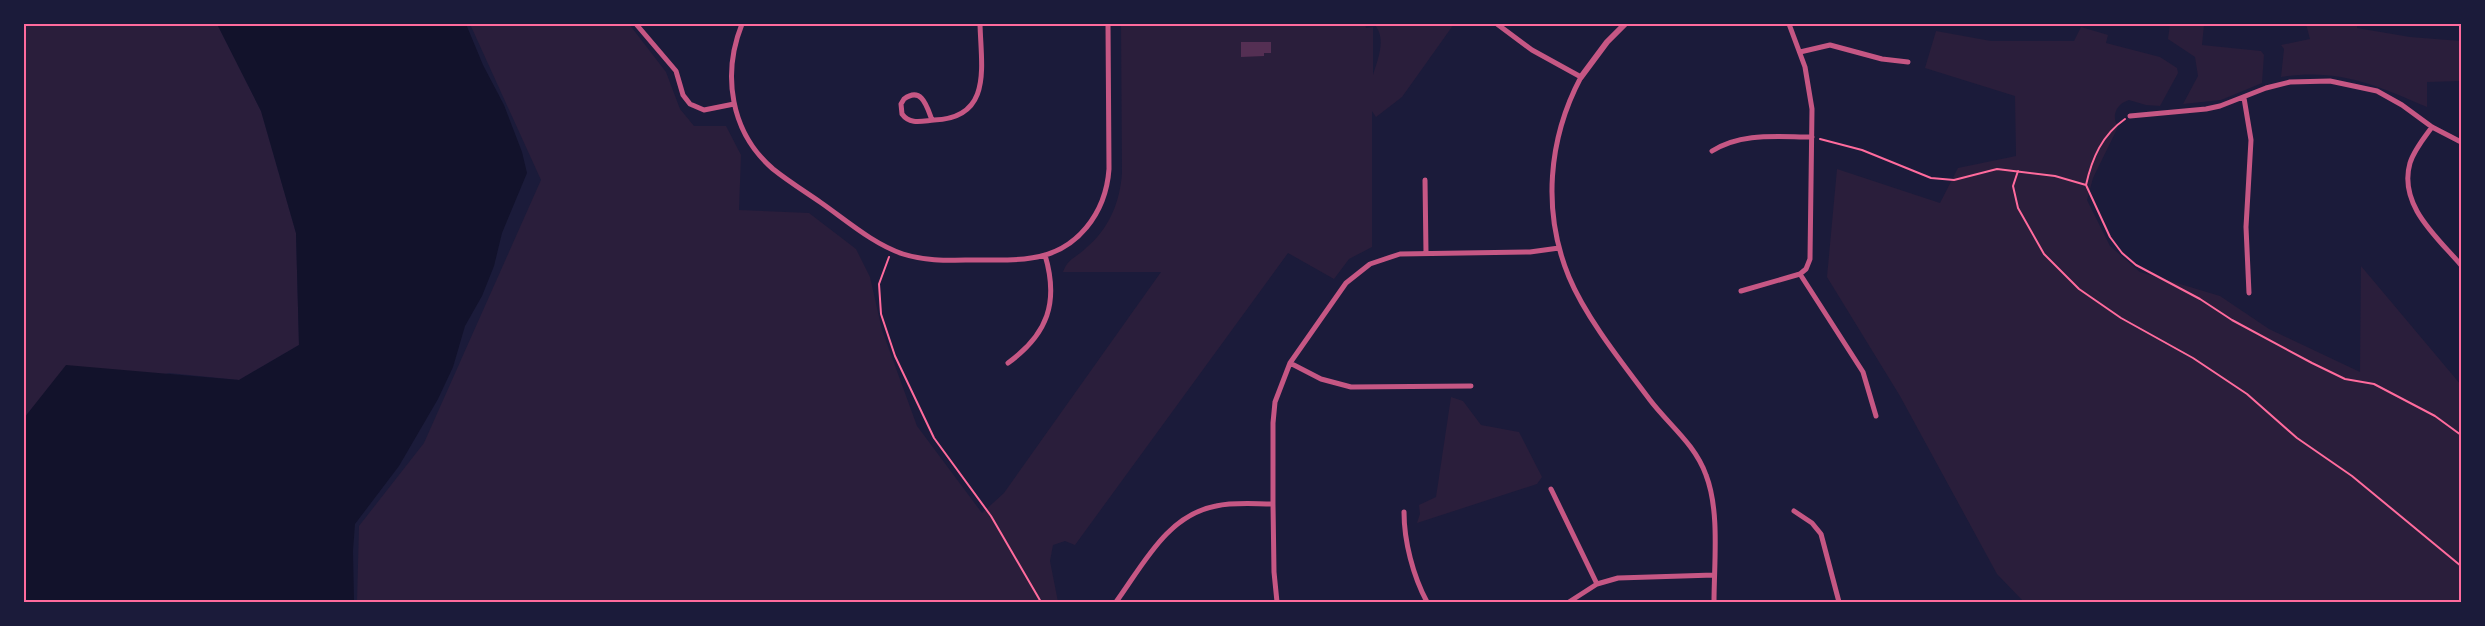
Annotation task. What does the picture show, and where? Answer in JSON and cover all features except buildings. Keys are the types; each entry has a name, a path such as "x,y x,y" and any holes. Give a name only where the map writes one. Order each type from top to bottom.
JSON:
{"street":[{"path":"636,24 676,71 683,95 690,104 704,110 734,104"},
{"path":"742,24 731,60 731,86 734,104 748,139 773,169 892,250 914,257 937,260 1012,259 1045,255 1070,243 1085,230 1097,213 1106,192 1110,163 1108,24"},
{"path":"932,120 927,103 923,98 913,95 904,99 900,109 905,118 914,121 946,120 961,114 977,97 981,81 980,24"},
{"path":"1497,24 1528,47 1581,77"},
{"path":"1625,24 1607,42 1581,77 1562,120 1555,155 1552,206 1559,248 1569,278 1586,310 1651,401 1686,440 1701,462 1713,502 1714,602"},
{"path":"1741,291 1800,274 1808,266 1810,252 1811,95 1800,52 1789,24"},
{"path":"1800,52 1830,46 1882,59 1908,62"},
{"path":"2130,116 2206,109 2244,98 2266,88 2290,82 2330,80 2377,92 2402,105 2432,127 2461,142"},
{"path":"2244,98 2251,140 2246,227 2249,292"},
{"path":"2432,127 2410,163 2408,184 2410,195 2418,215 2461,265"},
{"path":"1712,151 1726,143 1754,137 1812,137"},
{"path":"1425,180 1426,253"},
{"path":"1277,602 1274,572 1273,504 1274,413 1278,390 1290,363 1339,292 1361,270 1389,256 1426,253 1530,252 1559,248"},
{"path":"1008,363 1029,345 1048,314 1052,286 1045,255"},
{"path":"1800,274 1863,372 1876,416"},
{"path":"1290,363 1321,379 1351,387 1471,386"},
{"path":"1551,489 1596,584"},
{"path":"1116,602 1164,536 1187,516 1217,506 1273,504"},
{"path":"1794,511 1812,523 1821,534 1839,602"},
{"path":"1404,512 1407,544 1427,602"},
{"path":"1569,602 1596,584 1628,577 1714,575"}],"path":[{"path":"2130,116 2108,132 2092,160 2086,185 2110,237 2129,259 2136,265 2200,298 2263,336 2345,379 2374,384 2435,416 2461,435"},
{"path":"1812,137 1862,150 1931,178 1954,180 1997,169 2055,176 2086,185"},
{"path":"2018,171 2013,186 2018,208 2044,254 2079,289 2121,318 2193,358 2247,394 2296,438 2352,476 2461,566"},
{"path":"892,250 879,284 881,314 895,356 934,438 991,516 1041,602"}],"shaded area":[{"path":"24,24 217,24 261,111 296,233 299,345 239,380 169,373 24,418"},
{"path":"217,24 466,24 483,65 504,105 522,152 527,173 502,233 494,266 482,296 465,326 453,367 438,399 399,466 355,524 353,551 354,602 24,602 24,418 66,365 239,380 299,345 296,233 261,111"},
{"path":"470,24 629,24 666,72 680,109 694,126 726,126 741,155 739,210 809,213 856,249 870,277 882,330 917,426 982,513 1004,493 1161,272 1063,272 1070,261 1094,241 1107,224 1119,194 1122,173 1121,24 1365,24 1366,28 1373,27 1373,75 1381,42 1380,35 1374,24 1454,24 1402,97 1376,117 1372,111 1372,247 1349,259 1334,279 1288,253 1075,545 1065,541 1053,545 1050,561 1058,602 357,602 359,526 424,443 541,180"},
{"path":"2170,24 2204,25 2202,45 2261,51 2264,55 2262,83 2221,100 2183,104 2198,76 2195,57 2168,39"},
{"path":"2306,24 2357,24 2357,28 2410,37 2461,41 2461,81 2427,82 2427,107 2356,80 2321,75 2281,77 2284,49 2281,45 2310,39"},
{"path":"2081,27 2108,35 2106,43 2160,57 2177,68 2178,73 2160,106 2146,105 2129,100 2121,104 2116,111 2115,119 2118,127 2093,178 2087,200 2110,246 2140,272 2220,296 2269,329 2360,372 2361,266 2461,385 2461,602 2024,602 1997,574 1900,396 1827,277 1837,169 1940,203 1958,168 2016,156 2015,96 1925,68 1936,31 1991,41 2074,41"},
{"path":"1451,397 1463,401 1481,425 1519,432 1542,477 1537,484 1417,523 1420,514 1419,505 1436,497"}]}
